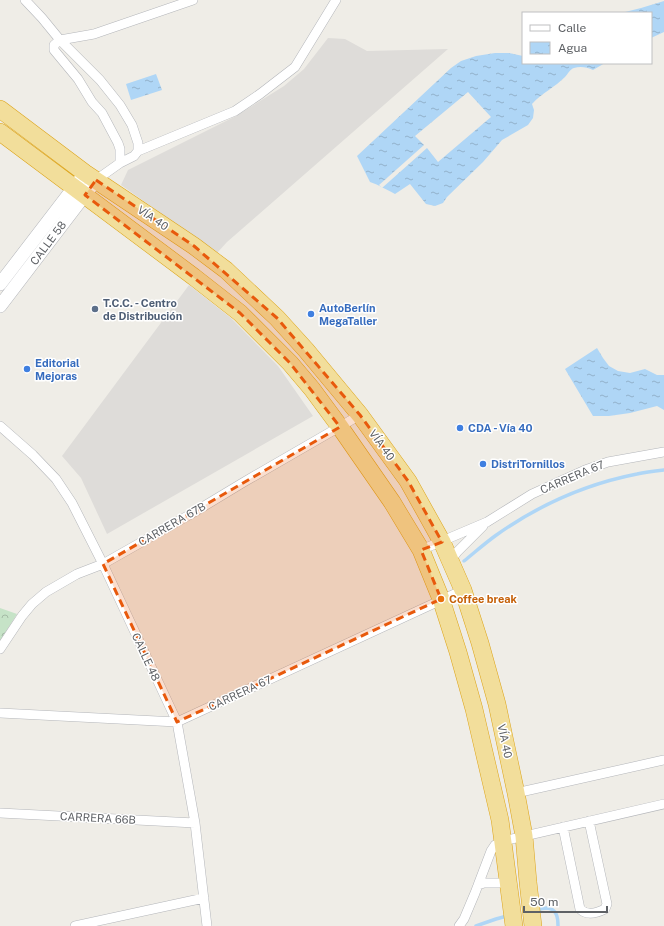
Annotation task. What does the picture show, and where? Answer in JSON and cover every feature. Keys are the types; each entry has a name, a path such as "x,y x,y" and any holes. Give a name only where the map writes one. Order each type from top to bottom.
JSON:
{"highway":[{"name":"VÍA 40","path":"0,110 91,176 194,246 226,270 277,318 306,350 360,415 408,481 451,560 463,590 480,643 497,704 516,793 524,836 533,926"},
{"name":"VÍA 40","path":"0,132 240,313 290,363 312,389 392,502 421,550 441,599 458,652 474,709 500,820 514,926"}],"street":[{"path":"25,0 60,40 100,80 120,105 134,131 138,143 138,151"},
{"path":"120,163 120,149 102,113 92,102 78,79 54,50 54,45 60,40 94,34 193,0"},
{"path":"91,176 134,156 138,151 235,111 260,94 295,67 336,0"},
{"name":"CALLE 58","path":"0,284 91,176"},
{"name":"CALLE 58","path":"0,306 79,191"},
{"name":"CARRERA 67B","path":"0,649 22,616 38,597 77,574 103,564 360,415"},
{"name":"CALLE 48","path":"0,426 34,455 56,479 72,503 103,564 177,722 195,823 207,926"},
{"name":"CARRERA 67","path":"421,550 487,522 532,494 586,470 608,462 664,452"},
{"name":"CARRERA 67","path":"451,560 487,522"},
{"name":"CARRERA 67","path":"0,713 177,722 463,590"},
{"path":"516,793 664,760"},
{"path":"459,926 464,919 491,851 495,845 503,841 664,804"},
{"name":"CARRERA 66B","path":"0,813 195,823"},
{"path":"563,827 580,909 583,912 589,913 600,911 605,909 607,904 589,822"},
{"path":"478,885 484,883 509,885"},
{"path":"75,926 204,898"}],"highlighted area":[{"path":"96,180 194,246 277,318 360,415 408,481 442,542 421,550 441,599 177,722 103,564 340,427 290,363 240,313 85,195"}],"shaded area":[{"path":"328,38 345,39 367,51 448,49 227,242 217,253 121,185 128,170 236,116 284,86 304,69"},
{"path":"189,285 231,318 278,366 313,416 107,534 81,478 62,456"}],"green space":[{"path":"0,608 17,614 0,641"}],"water":[{"path":"664,1 664,32 652,38 652,12 625,12"},
{"path":"495,53 509,53 522,56 522,64 603,64 593,70 581,67 571,69 561,81 532,104 534,110 533,118 528,125 502,140 443,203 435,206 426,204 410,184 395,194 370,182 357,156 451,68 461,61 476,56"},
{"path":"156,74 162,90 131,100 126,84"},
{"path":"597,348 609,366 618,371 630,373 645,369 657,375 664,375 664,410 657,406 630,413 609,416 593,416 565,369"}],"pier":[{"path":"468,92 491,117 438,162 427,148 382,188 379,185 424,145 415,136"}],"waterway":[{"path":"464,561 511,525 545,506 581,490 618,478 664,470"},
{"path":"537,910 547,908 553,910 557,917 558,926"},
{"path":"476,926 507,916"}],"place":[{"name":"T.C.C. - Centro de Distribución","path":"95,309"},
{"name":"AutoBerlín MegaTaller","path":"311,314"},
{"name":"Editorial Mejoras","path":"27,369"},
{"name":"CDA - Vía 40","path":"460,428"},
{"name":"DistriTornillos","path":"483,464"},
{"name":"Coffee break","path":"441,599"}]}
